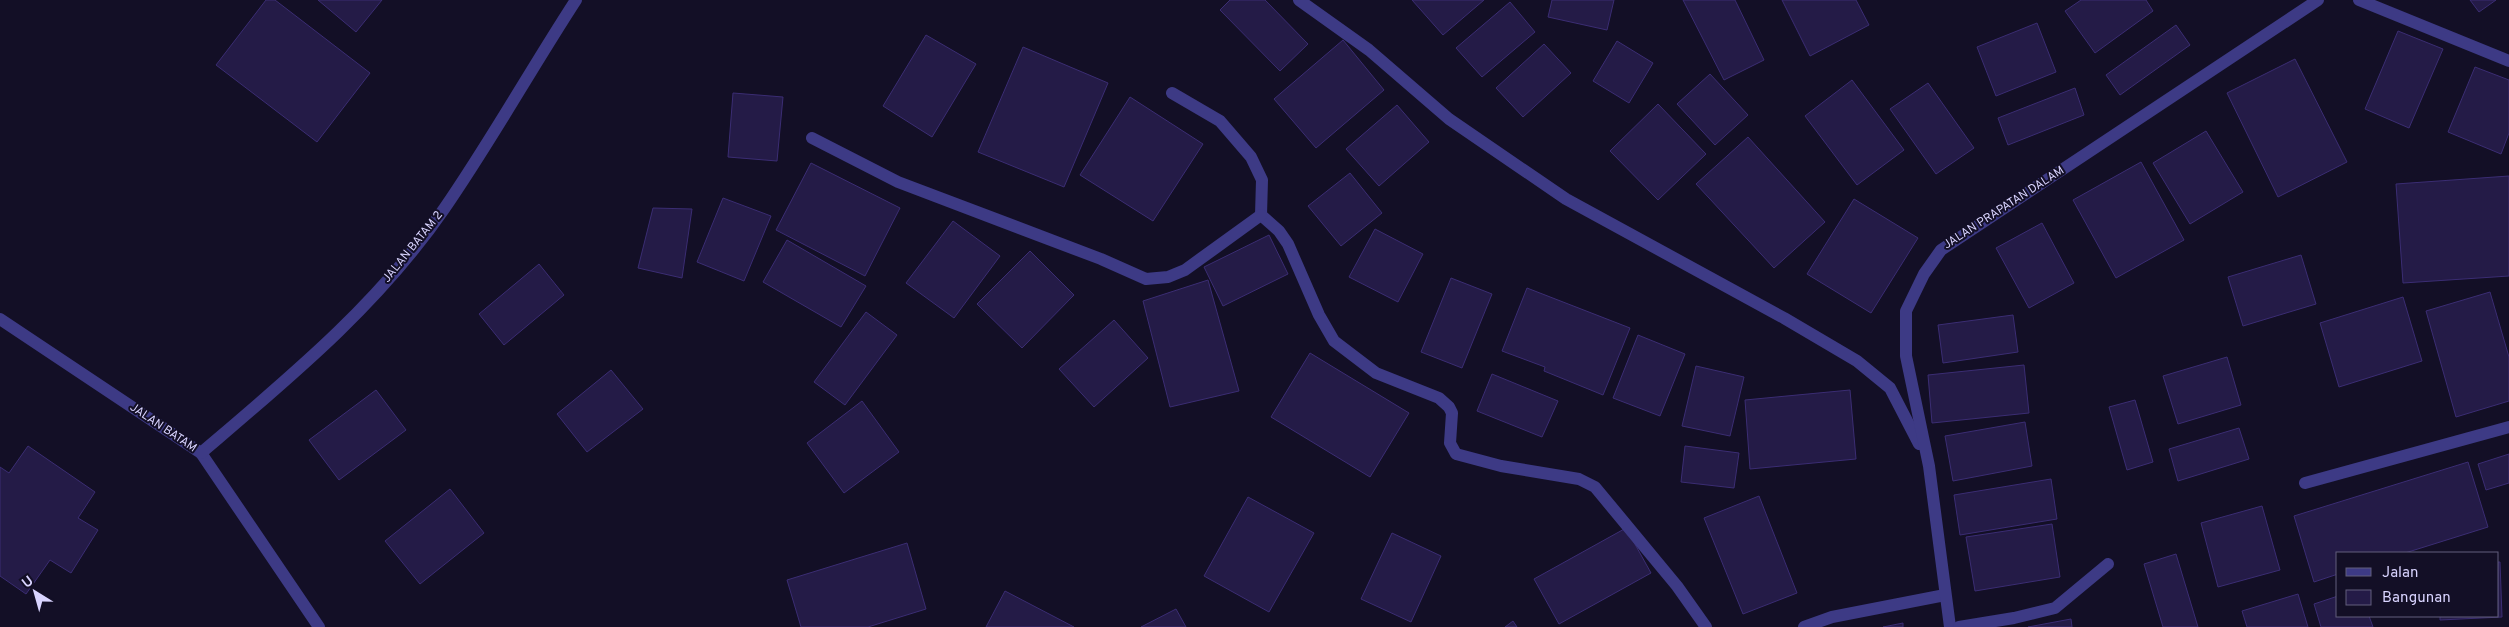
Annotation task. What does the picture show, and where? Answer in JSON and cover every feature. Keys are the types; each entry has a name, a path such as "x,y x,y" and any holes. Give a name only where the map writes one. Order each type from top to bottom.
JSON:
{"street":[{"name":"JALAN BATAM 2","path":"201,453 306,364 354,318 384,284 444,210 576,0"},
{"path":"1299,0 1370,50 1449,119 1566,199 1784,318 1857,361 1890,388 1906,415 1929,466"},
{"name":"JALAN PRAPATAN DALAM","path":"1950,627 1929,466 1906,356 1906,311 1924,274 1941,250 2318,0"},
{"path":"2359,0 2509,61"},
{"path":"1172,93 1220,121 1251,157 1262,180 1261,215"},
{"path":"812,138 898,182 1101,259 1146,280 1168,277 1185,270 1261,215"},
{"path":"1261,215 1279,231 1288,244 1319,315 1334,341 1376,373 1445,402 1452,414 1450,442 1456,454 1501,466 1588,482 1595,487 1677,586 1706,627"},
{"name":"JALAN BATAM","path":"0,319 201,453 319,627"},
{"path":"2305,483 2509,427"},
{"path":"1959,627 2014,618 2055,608 2108,564"},
{"path":"1804,627 1832,617 1945,595"}],"building":[{"path":"266,0 275,0 370,73 317,142 216,65"},
{"path":"318,0 382,0 356,32"},
{"path":"1230,0 1265,0 1308,44 1280,71 1220,10"},
{"path":"1412,0 1484,0 1443,35"},
{"path":"1552,0 1614,0 1607,30 1548,17"},
{"path":"1683,0 1735,0 1764,60 1724,80"},
{"path":"1782,0 1856,0 1869,25 1810,56"},
{"path":"2081,0 2146,0 2153,11 2095,53 2065,11"},
{"path":"2470,0 2496,0 2479,12"},
{"path":"1510,2 1535,32 1482,77 1456,48"},
{"path":"2037,23 2056,72 1996,96 1977,47"},
{"path":"2176,25 2190,45 2120,95 2106,75"},
{"path":"2398,31 2443,49 2409,128 2365,109"},
{"path":"926,35 976,64 932,137 883,106"},
{"path":"1343,40 1384,90 1316,148 1274,99"},
{"path":"1617,41 1653,63 1629,103 1593,81"},
{"path":"1544,44 1571,73 1523,117 1496,88"},
{"path":"1023,47 1108,83 1064,187 978,152"},
{"path":"2295,59 2347,162 2278,197 2227,93"},
{"path":"2475,67 2509,80 2509,133 2501,154 2448,132"},
{"path":"1710,74 1748,115 1715,145 1677,104"},
{"path":"1852,80 1904,150 1857,185 1805,116"},
{"path":"1928,83 1974,148 1936,174 1890,109"},
{"path":"2075,88 2084,115 2008,145 1998,118"},
{"path":"733,93 783,97 777,161 728,157"},
{"path":"1130,97 1203,144 1153,221 1080,175"},
{"path":"1658,104 1706,154 1658,200 1610,151"},
{"path":"1397,105 1429,142 1379,186 1346,149"},
{"path":"2206,131 2243,192 2190,224 2153,163"},
{"path":"1748,137 1825,222 1774,268 1696,184"},
{"path":"2141,162 2184,240 2116,278 2073,200"},
{"path":"811,163 900,208 865,276 776,230"},
{"path":"1350,173 1382,213 1341,246 1308,206"},
{"path":"2509,176 2509,276 2403,283 2396,184"},
{"path":"723,198 771,216 744,281 697,262"},
{"path":"1854,199 1918,238 1871,313 1807,274"},
{"path":"653,208 692,209 682,278 638,268"},
{"path":"953,221 1000,256 954,318 906,283"},
{"path":"2042,223 2074,283 2029,308 1996,248"},
{"path":"1375,229 1423,254 1398,302 1349,277"},
{"path":"1269,235 1288,274 1223,306 1204,267"},
{"path":"787,240 866,286 841,327 763,282"},
{"path":"1030,251 1074,295 1022,348 977,304"},
{"path":"2301,255 2316,304 2243,326 2228,277"},
{"path":"539,264 564,295 504,345 479,314"},
{"path":"1451,278 1492,294 1462,368 1421,352"},
{"path":"1208,280 1239,391 1170,407 1143,301"},
{"path":"1527,288 1630,328 1603,395 1544,371 1545,367 1502,351"},
{"path":"2490,292 2509,357 2509,401 2456,417 2426,311"},
{"path":"2403,297 2422,361 2339,387 2320,323"},
{"path":"866,312 897,335 845,405 814,382"},
{"path":"2013,315 2018,352 1943,363 1938,325"},
{"path":"1114,320 1148,358 1094,407 1059,369"},
{"path":"1638,335 1685,354 1660,416 1613,398"},
{"path":"1310,353 1409,413 1370,477 1271,417"},
{"path":"2227,357 2241,405 2178,424 2163,376"},
{"path":"2024,365 2029,413 1932,423 1928,375"},
{"path":"1696,366 1744,377 1730,436 1682,426"},
{"path":"611,370 643,409 587,452 557,414"},
{"path":"1492,374 1558,401 1542,437 1477,411"},
{"path":"376,390 406,430 339,480 309,440"},
{"path":"1850,390 1856,459 1750,469 1745,400"},
{"path":"2135,400 2153,462 2127,470 2109,407"},
{"path":"862,401 899,452 844,493 807,443"},
{"path":"2025,422 2032,466 1953,481 1945,436"},
{"path":"2239,428 2249,459 2178,481 2169,449"},
{"path":"28,446 95,492 78,518 98,530 71,573 50,560 26,594 0,576 0,467 9,473"},
{"path":"1685,446 1739,453 1734,488 1681,482"},
{"path":"2509,454 2509,483 2486,490 2478,464"},
{"path":"2468,462 2488,527 2408,552 2336,552 2336,575 2314,582 2294,516"},
{"path":"2051,479 2057,519 1960,535 1954,495"},
{"path":"450,489 484,533 420,584 385,541"},
{"path":"1759,496 1797,593 1743,614 1704,518"},
{"path":"1248,497 1314,533 1269,612 1204,576"},
{"path":"2262,506 2280,570 2218,587 2201,523"},
{"path":"2052,524 2060,577 1975,591 1966,537"},
{"path":"1626,528 1651,573 1559,624 1534,579"},
{"path":"1392,533 1441,556 1411,622 1361,599"},
{"path":"907,543 926,609 868,627 801,627 787,580"},
{"path":"2176,554 2198,627 2163,627 2144,564"},
{"path":"2500,562 2502,617 2440,620 2440,617 2499,617"},
{"path":"1005,591 1074,627 986,627"},
{"path":"2298,594 2308,627 2247,627 2242,611"},
{"path":"2336,597 2336,617 2369,617 2373,627 2321,627 2314,604"},
{"path":"1176,609 1186,627 1141,627"},
{"path":"2071,619 2072,627 2028,627"},
{"path":"1513,621 1517,627 1505,627"},
{"path":"1903,623 1903,627 1883,627"}]}
